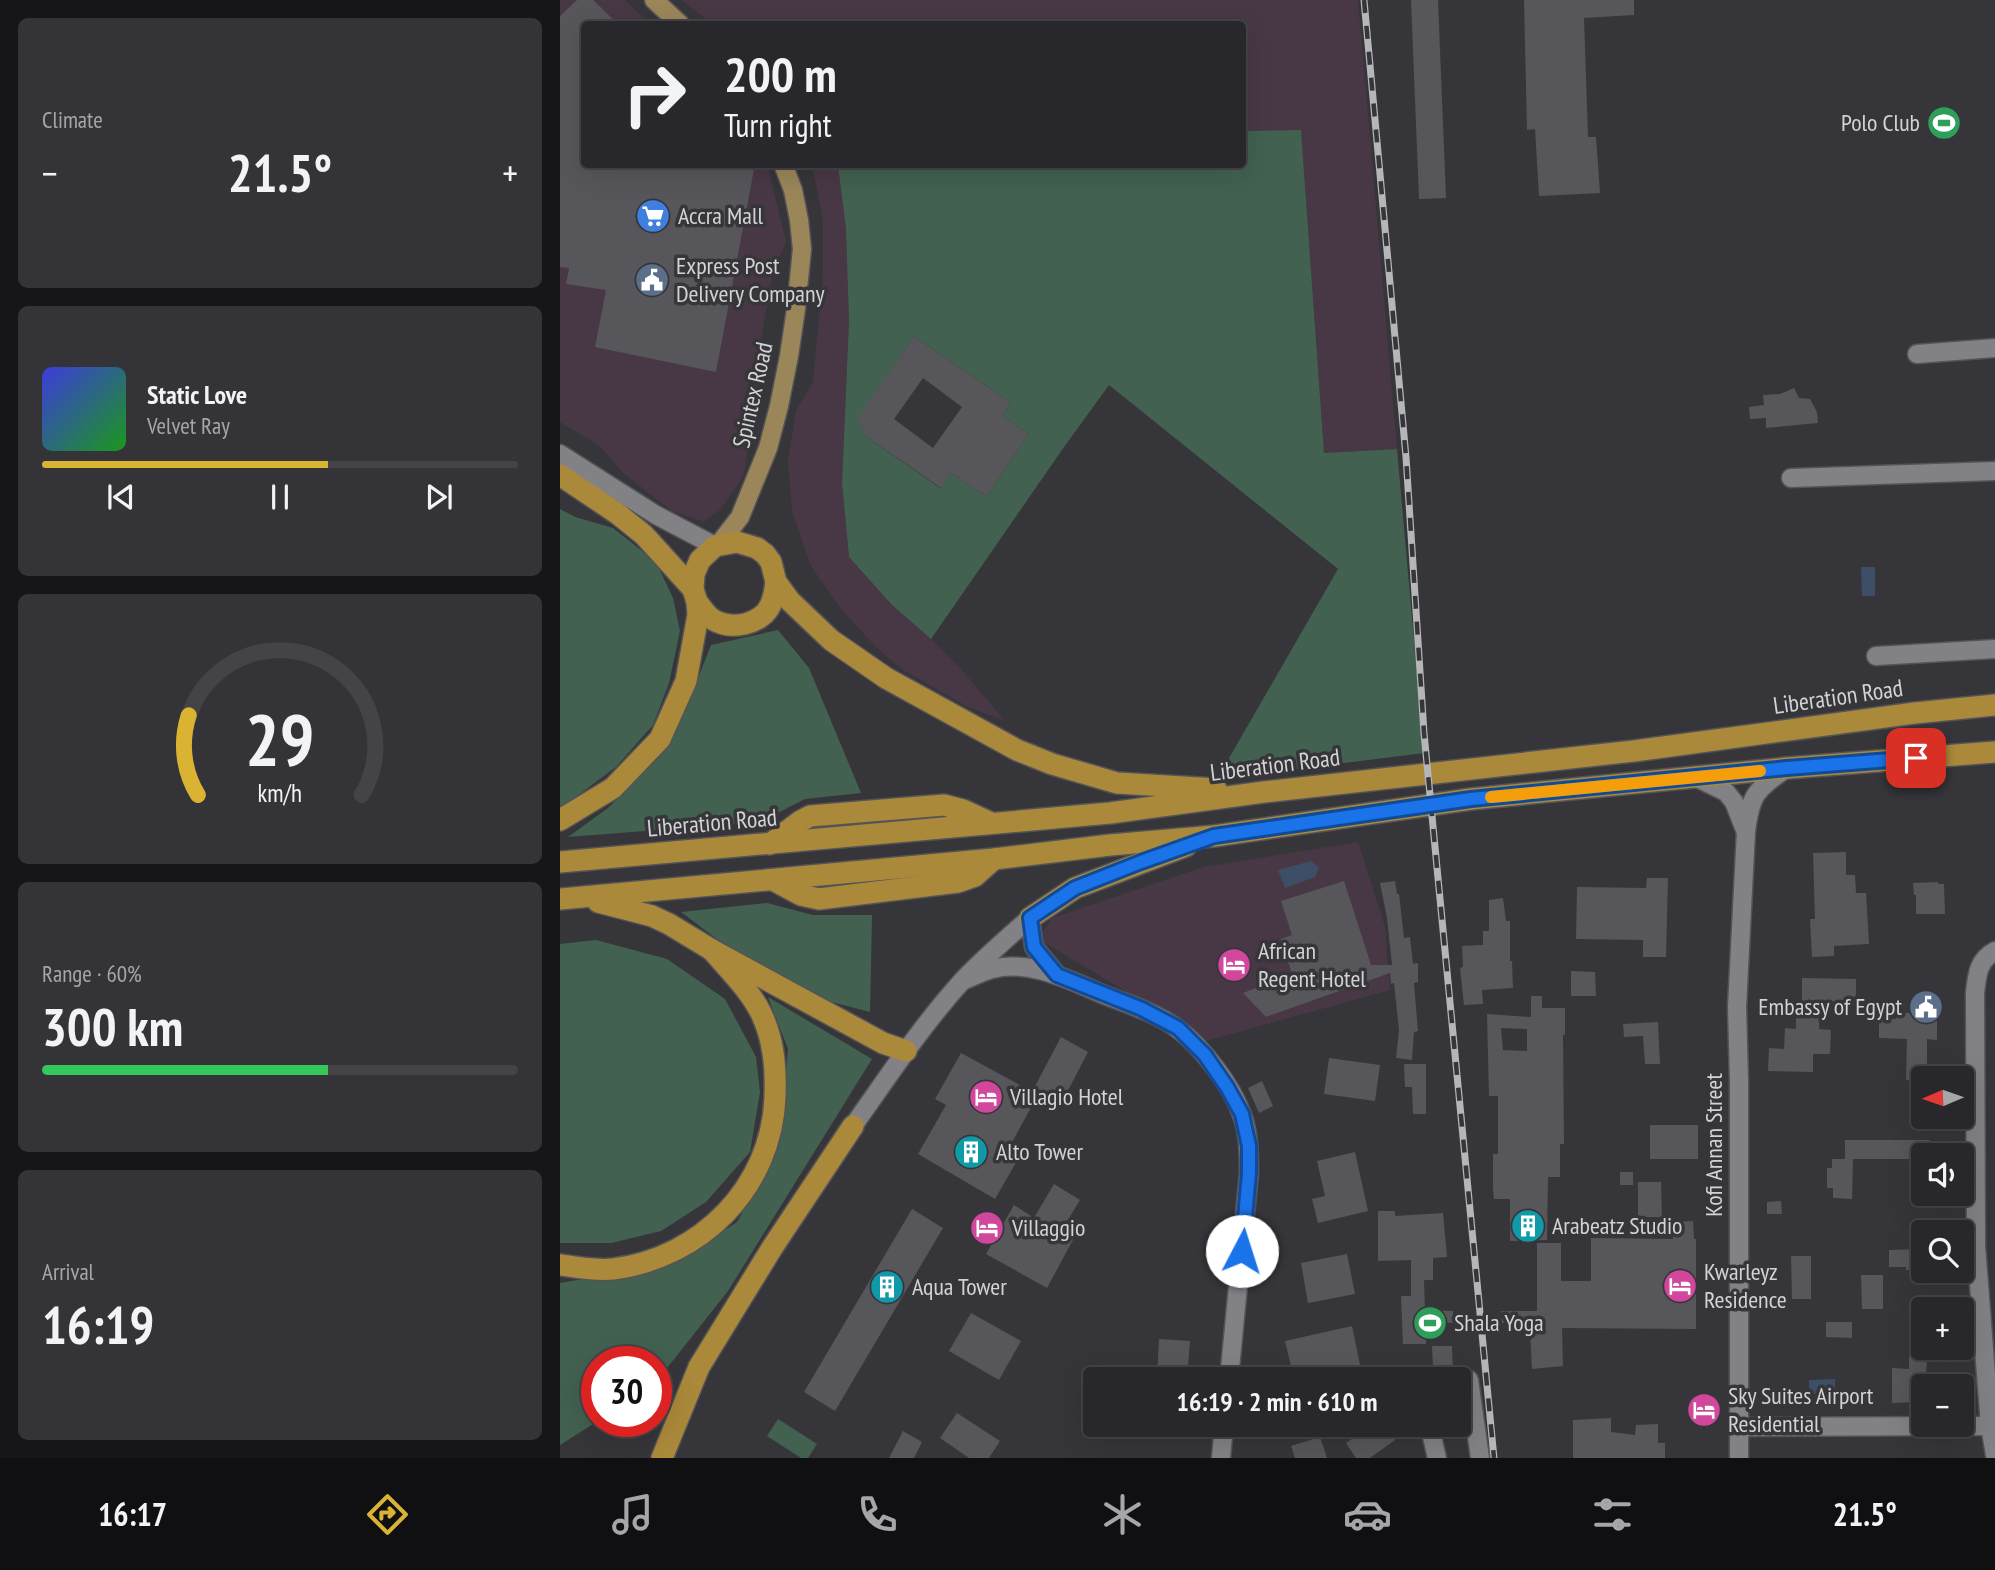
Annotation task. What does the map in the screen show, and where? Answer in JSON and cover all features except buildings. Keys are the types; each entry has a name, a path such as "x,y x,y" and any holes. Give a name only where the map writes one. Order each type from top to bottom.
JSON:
{"highway":[{"path":"560,475 644,535 712,619 727,625 746,624 765,612 771,604 776,582"},
{"path":"560,820 613,788 660,739 686,681 698,615 694,574 700,560 717,545 737,542 757,548 765,554 771,562 776,582 790,601 831,640 886,678 1017,750 1052,764 1117,783 1264,792"},
{"name":"Liberation Road","path":"560,862 1110,813 1264,792 1634,751 1914,713 1995,705"},
{"path":"570,898 773,880 801,895 819,899 958,883 975,876 994,859 1214,836 1471,799 1787,768 1995,752"},
{"path":"1030,918 1075,888 1214,836"},
{"path":"570,898 652,916 883,1043 906,1051"},
{"path":"560,1265 611,1269 654,1259 679,1248 722,1218 746,1189 758,1167 769,1141 773,1120 774,1057 761,1014 748,993 712,950"},
{"path":"662,1458 699,1367 772,1248 853,1126"}],"main road":[{"path":"654,0 677,21"},
{"name":"Spintex Road","path":"717,545 740,517 768,448 789,355 802,248 793,191 784,168"}],"street":[{"path":"1917,354 1995,348"},
{"path":"560,454 656,515 717,545"},
{"path":"1791,478 1995,471"},
{"path":"1876,656 1995,649"},
{"name":"Kofi Annan Street","path":"1739,1458 1737,1007 1746,831 1749,811 1757,790 1787,768"},
{"name":"Kofi Annan Street","path":"1695,777 1726,792 1734,802 1746,831"},
{"path":"1030,918 1034,947 1057,975"},
{"path":"853,1126 906,1051 962,981 1030,918"},
{"path":"1995,951 1984,959 1979,967 1975,993 1976,1246 1990,1426 1995,1455"},
{"path":"962,981 991,969 1006,967 1057,975 1142,1009 1178,1028 1205,1055 1242,1114 1249,1146 1249,1173 1230,1367"},
{"path":"1976,1185 1995,1185"},
{"path":"1471,1394 1480,1458"},
{"path":"1739,1427 1990,1426"},
{"path":"1221,1458 1223,1437"},
{"path":"1432,1437 1437,1458"}],"shaded area":[{"path":"560,0 625,0 647,21 581,21 581,168 768,168 786,242 773,272 756,367 757,399 743,477 721,509 704,522 672,511 622,472 600,446 560,422"},
{"path":"682,0 1358,0 1397,449 1324,453 1301,130 1246,131 1246,21 708,21"},
{"path":"813,168 838,168 846,229 849,321 842,483 849,557 892,605 961,669 1005,721 968,707 903,670 876,647 841,609 811,566 792,511 788,459 796,411 813,382 823,274 823,218"},
{"name":"African Regent Hotel","path":"1358,842 1385,927 1390,990 1202,1042 1159,1011 1038,939 1052,918 1204,867"}],"green space":[{"path":"1301,130 1324,453 1397,449 1424,753 1217,779 1338,569 1109,385 931,639 892,605 849,557 842,483 849,321 846,229 838,168 1246,168 1246,131","holes":["914,336 1011,403 1002,416 1029,434 987,497 951,473 940,488 864,435 859,418"]},
{"path":"560,509 575,517 613,528 656,562 673,598 680,631 669,683 653,725 616,767 560,806"},
{"path":"778,630 809,668 861,793 805,799 760,822 568,837 608,808 657,759 686,709 711,645"},
{"path":"767,903 813,915 872,915 870,1012 824,1000 741,957 681,912"},
{"path":"596,940 667,959 725,999 756,1057 760,1092 750,1152 706,1202 661,1231 611,1243 560,1243 560,944"},
{"path":"768,997 872,1059 728,1291 672,1362 672,1346 581,1346 581,1432 560,1445 560,1283 673,1264 737,1222 779,1146 788,1049"},
{"path":"778,1419 817,1444 808,1458 801,1458 767,1436"}],"water":[{"path":"1861,567 1875,567 1875,596 1862,596"},
{"path":"1311,861 1319,868 1315,877 1285,888 1278,870"},
{"path":"1835,1379 1835,1394 1809,1394 1809,1380"}],"railway":[{"path":"1364,0 1406,457 1424,733 1494,1458"}],"slow traffic":[{"path":"1491,797 1760,771"}],"place":[{"name":"Polo Club","path":"1944,123"},
{"name":"Accra Mall","path":"653,216"},
{"name":"Express Post Delivery Company","path":"652,280"},
{"name":"African Regent Hotel","path":"1234,965"},
{"name":"Embassy of Egypt","path":"1926,1007"},
{"name":"Villagio Hotel","path":"986,1097"},
{"name":"Alto Tower","path":"971,1152"},
{"name":"Arabeatz Studio","path":"1528,1226"},
{"name":"Villaggio","path":"987,1228"},
{"name":"Kwarleyz Residence","path":"1680,1286"},
{"name":"Aqua Tower","path":"887,1287"},
{"name":"Shala Yoga","path":"1430,1323"},
{"name":"Sky Suites Airport Residential","path":"1704,1410"}],"route":[{"path":"1242,1251 1249,1146 1242,1114 1227,1087 1205,1055 1178,1028 1142,1009 1057,975 1034,947 1030,918 1075,888 1214,836 1471,799 1916,758"}]}
